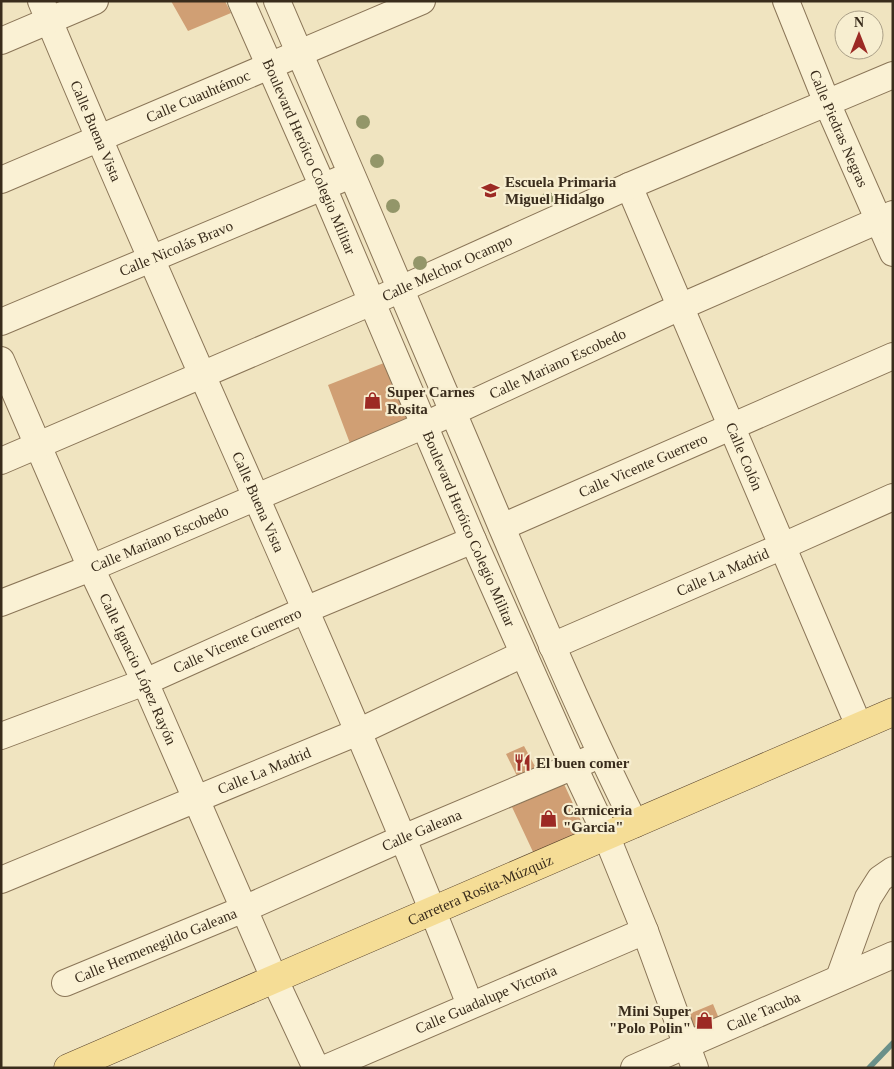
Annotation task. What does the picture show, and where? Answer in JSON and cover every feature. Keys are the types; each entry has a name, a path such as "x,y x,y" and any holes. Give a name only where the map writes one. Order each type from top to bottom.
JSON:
{"main road":[{"name":"Carretera Rosita-Múzquiz","path":"68,1068 893,712"}],"street":[{"path":"1,41 45,11 95,1"},
{"name":"Boulevard Heróico Colegio Militar","path":"241,1 323,187 473,540 573,766 606,835 645,931 690,1056"},
{"name":"Boulevard Heróico Colegio Militar","path":"277,1 401,288 552,646 600,755 635,824"},
{"name":"Calle Cuauhtémoc","path":"1,180 100,140 422,1"},
{"name":"Calle Piedras Negras","path":"786,1 827,103 885,217 893,253"},
{"name":"Calle Buena Vista","path":"45,11 150,260 358,732 433,909 470,1005"},
{"name":"Calle Melchor Ocampo","path":"1,461 372,302 629,186 893,75"},
{"name":"Calle Nicolás Bravo","path":"1,322 352,174"},
{"name":"Calle Colón","path":"629,186 859,726"},
{"name":"Calle Mariano Escobedo","path":"1,604 91,568 425,425 680,307 885,217"},
{"name":"Calle Vicente Guerrero","path":"502,527 893,356"},
{"name":"Calle Ignacio López Rayón","path":"1,360 91,568 145,682 195,800 316,1068"},
{"name":"Calle La Madrid","path":"552,646 893,496"},
{"name":"Calle Vicente Guerrero","path":"1,736 145,682 305,610 473,540"},
{"name":"Calle La Madrid","path":"1,880 358,732 523,654"},
{"name":"Calle Galeana","path":"244,909 403,838 600,755"},
{"path":"839,978 868,898 880,879 893,870"},
{"name":"Calle Hermenegildo Galeana","path":"65,983 244,909"},
{"name":"Calle Guadalupe Victoria","path":"326,1068 645,931"},
{"name":"Calle Tacuba","path":"634,1068 690,1056 839,978 893,955"}],"building":[{"path":"171,1 225,1 231,13 188,31"},
{"name":"Super Carnes Rosita","path":"394,359 420,416 351,446 328,385"},
{"name":"El buen comer","path":"524,746 538,772 519,780 506,754"},
{"name":"Carniceria \"Garcia\"","path":"564,784 586,832 534,854 512,807"},
{"name":"Mini Super \"Polo Polin\"","path":"713,1004 722,1026 696,1036 689,1014"}],"waterway":[{"path":"869,1068 893,1043"}],"place":[{"name":"Escuela Primaria Miguel Hidalgo","path":"491,191"},
{"name":"Super Carnes Rosita","path":"373,401"},
{"name":"El buen comer","path":"522,763"},
{"name":"Carniceria \"Garcia\"","path":"549,819"},
{"name":"Mini Super \"Polo Polin\"","path":"705,1020"}]}
